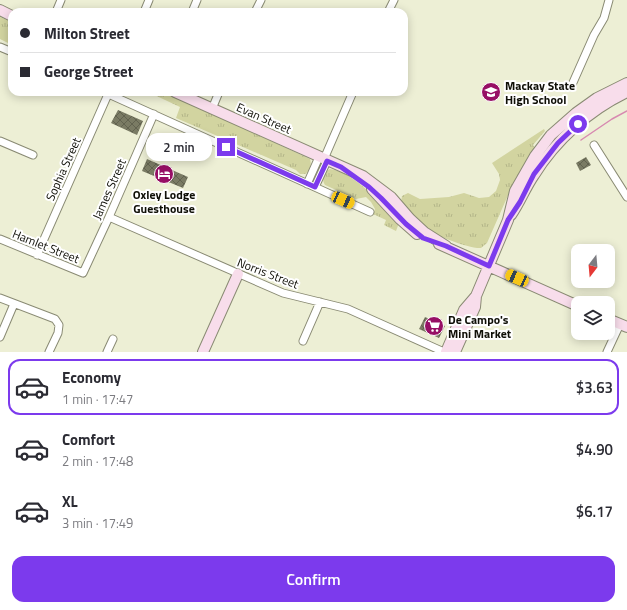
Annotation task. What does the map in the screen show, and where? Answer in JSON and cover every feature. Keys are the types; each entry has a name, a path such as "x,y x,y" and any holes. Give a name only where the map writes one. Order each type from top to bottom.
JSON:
{"street":[{"path":"571,87 594,35 605,15 609,0"},
{"path":"566,129 594,100 627,83"},
{"path":"445,352 464,310 476,296 508,220 514,195 539,150 566,129 627,92"},
{"name":"Sophia Street","path":"37,255 106,96"},
{"path":"114,96 370,212"},
{"name":"Evan Street","path":"184,96 341,167 388,199 400,219 418,235 446,246 571,303"},
{"path":"212,109 217,96"},
{"path":"315,187 323,159 351,96"},
{"name":"James Street","path":"83,273 154,114"},
{"path":"0,141 33,155"},
{"path":"594,145 627,197"},
{"path":"307,184 323,159"},
{"name":"Norris Street","path":"109,217 283,293 348,309 445,352"},
{"name":"Hamlet Street","path":"0,239 83,273"},
{"path":"203,352 238,274"},
{"path":"455,352 475,307 476,296"},
{"path":"0,298 55,319 60,325 49,352"},
{"path":"303,340 320,302"},
{"path":"0,337 14,304"},
{"path":"608,352 623,326"},
{"path":"107,352 112,339"}],"green space":[{"path":"0,17 8,20 8,43 0,39"},
{"path":"157,96 175,96 310,159 310,167 307,173 300,174 296,170 176,118 180,107"},
{"path":"544,129 545,131 533,145 535,148 513,184 487,243 481,248 460,244 429,231 401,202 402,196 408,193 420,199 449,197 464,193 479,198 489,197 496,191 500,180 499,174 492,163"},
{"path":"330,169 339,171 349,176 377,199 399,223 396,231 384,225 386,220 373,214 375,209 366,197 356,199 325,185 323,180 324,176"}],"building":[{"path":"118,110 143,121 137,135 111,123"},
{"path":"586,157 591,165 580,171 576,163"},
{"path":"147,159 188,177 183,188 142,171"},
{"path":"425,317 445,326 439,338 419,329"}],"waterway":[{"path":"581,140 612,119 627,111"}],"place":[{"name":"Mackay State High School","path":"491,92"},
{"name":"Oxley Lodge Guesthouse","path":"164,174"},
{"name":"De Campo's Mini Market","path":"434,326"}],"route":[{"path":"226,147 315,187 327,161 341,167 369,187 414,232 423,238 446,246 489,266 508,220 520,202 534,174 548,154 578,124"}]}
